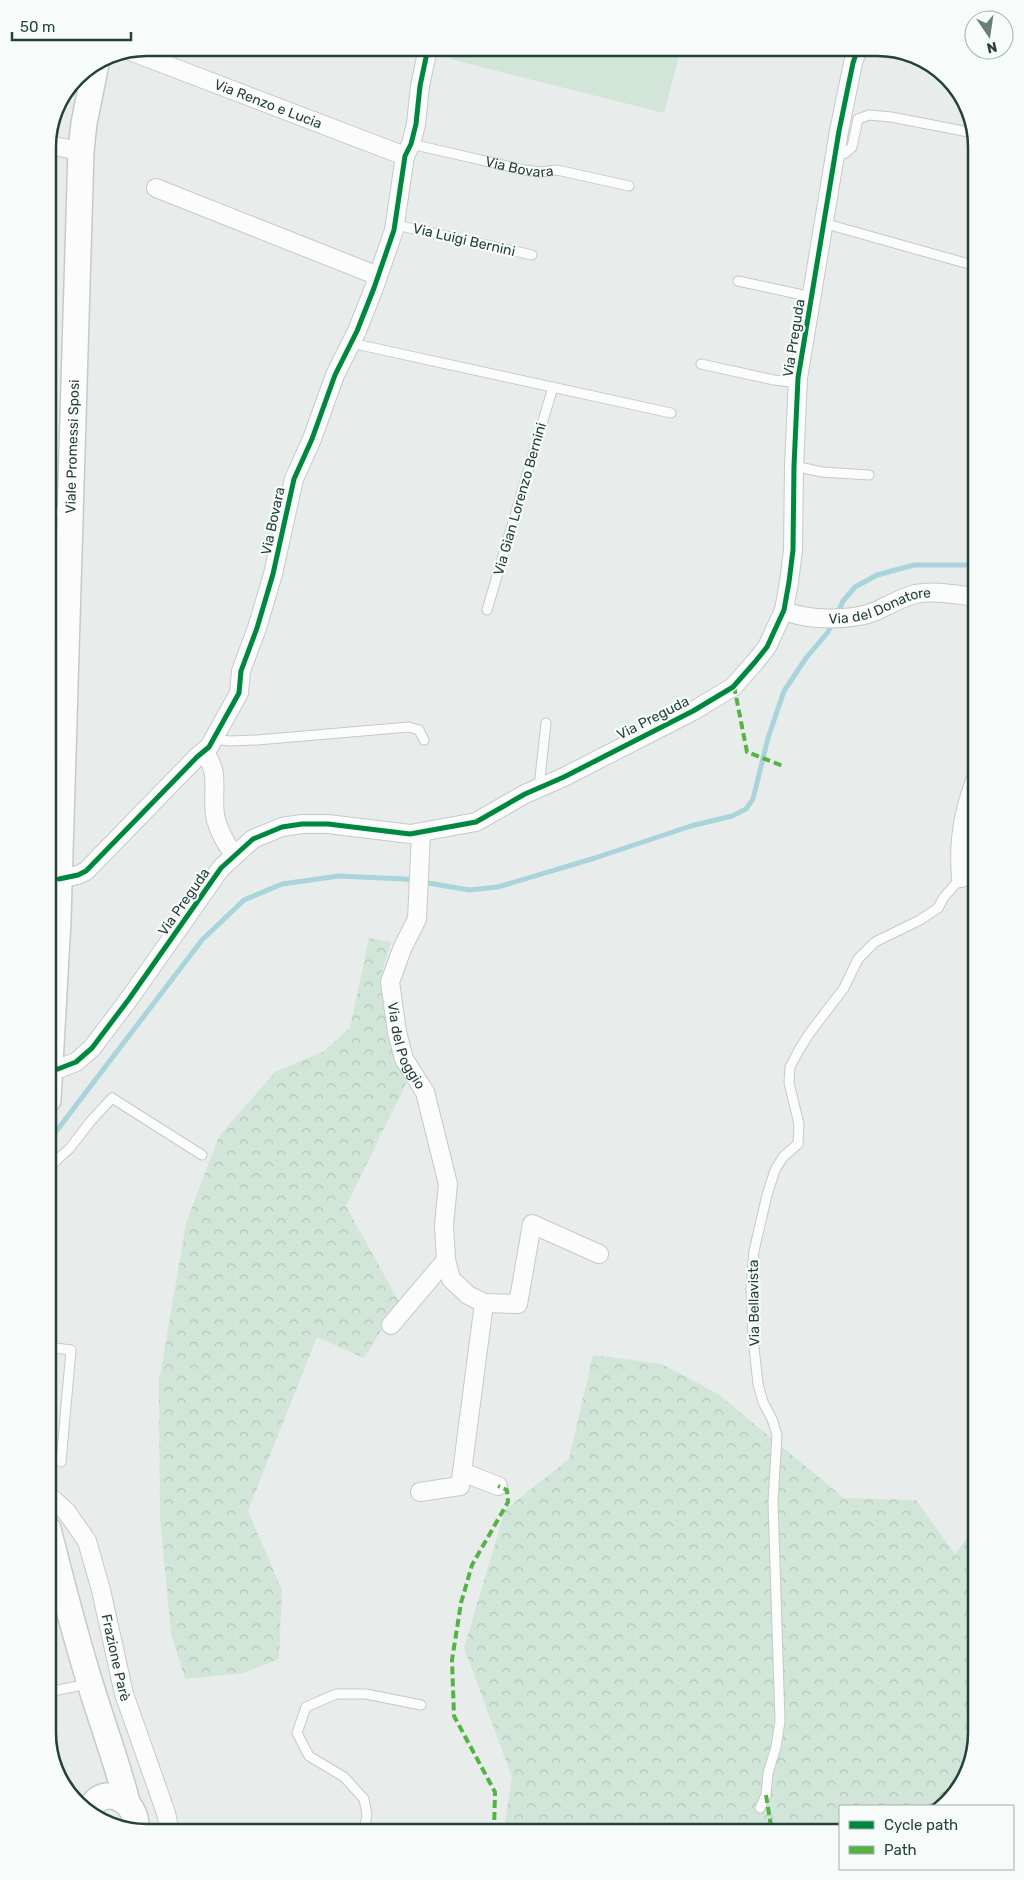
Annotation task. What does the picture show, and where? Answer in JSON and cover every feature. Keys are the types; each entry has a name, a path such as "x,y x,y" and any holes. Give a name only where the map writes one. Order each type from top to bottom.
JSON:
{"main road":[{"name":"Viale Promessi Sposi","path":"56,900 59,879 59,514 81,151 84,123 94,74"},
{"path":"56,1559 90,1684 114,1755 127,1802 136,1823"},
{"path":"93,1805 108,1787 114,1755"},
{"path":"93,1805 108,1797 118,1797 127,1802"}],"street":[{"name":"Via Renzo e Lucia","path":"145,56 408,150"},
{"name":"Via Bovara","path":"59,879 78,876 86,871 196,757 209,746 239,693 241,671 269,588 292,487 335,375 351,342 378,276 396,225 408,150 416,124 420,86 426,56"},
{"name":"Via Preguda","path":"56,1069 76,1062 92,1048 129,999 221,868 253,839 295,825 323,824 393,833 421,833 476,822 525,794 693,711 733,687 747,673 767,647 784,610 793,550 794,466 798,383 835,154 855,56"},
{"path":"56,147 81,151"},
{"path":"156,188 378,276"},
{"name":"Via del Donatore","path":"784,610 821,618 848,618 874,612 899,599 916,594 968,596"},
{"path":"209,746 214,768 216,819 222,840 234,855"},
{"path":"968,800 961,830 960,860 968,872"},
{"name":"Via del Poggio","path":"421,833 417,918 402,949 390,982 397,1032 404,1059 425,1092 448,1184 444,1225 446,1260 451,1279 468,1295 484,1303 518,1304 532,1224 599,1254"},
{"path":"391,1324 446,1260"},
{"path":"420,1492 460,1486 484,1303"},
{"path":"462,1472 498,1486"},
{"name":"Frazione Parè","path":"56,1502 66,1511 86,1541 101,1590 124,1694 168,1824"}],"lane":[{"path":"835,154 844,154 852,147 858,119 868,114 966,132"},
{"name":"Via Bovara","path":"408,150 525,170 541,172 558,170 629,186"},
{"path":"823,223 968,264"},
{"name":"Via Luigi Bernini","path":"396,225 532,255"},
{"name":"Via Preguda","path":"738,280 812,296"},
{"path":"351,342 671,413"},
{"name":"Via Preguda","path":"701,364 774,380 798,383"},
{"name":"Via Gian Lorenzo Bernini","path":"487,610 553,387"},
{"path":"794,466 822,472 869,475"},
{"path":"539,788 546,724"},
{"path":"209,746 230,741 409,727 419,730 424,740"},
{"name":"Via Bellavista","path":"760,1808 766,1795 768,1773 776,1747 780,1721 773,1502 777,1435 772,1419 763,1402 758,1384 753,1338 751,1289 754,1251 775,1170 783,1157 798,1144 799,1124 789,1083 790,1067 809,1034 844,988 858,959 876,942 920,920 938,908 944,897 968,875"},
{"path":"56,1161 70,1148 112,1098 202,1155"},
{"path":"56,1348 71,1350 61,1462"},
{"path":"56,1690 90,1684"},
{"path":"365,1824 367,1815 364,1799 344,1777 309,1756 297,1732 306,1707 336,1694 366,1694 421,1705"}],"green space":[{"path":"451,56 679,56 664,113 450,59"},
{"path":"369,938 391,942 381,975 388,1038 406,1084 346,1206 399,1302 364,1358 317,1337 248,1511 282,1590 279,1659 243,1673 185,1679 171,1633 160,1517 159,1382 186,1223 219,1136 275,1072 324,1051 350,1028"},
{"path":"593,1355 662,1364 718,1394 844,1498 916,1500 955,1554 968,1536 968,1733 963,1762 945,1793 931,1805 839,1805 839,1824 504,1824 512,1777 464,1648 505,1510 569,1459"}],"waterway":[{"path":"837,615 843,601 855,587 877,575 914,565 968,565"},
{"path":"56,1132 202,940 244,900 282,884 339,876 405,879 469,890 498,887 595,858 691,826 732,816 746,809 753,799 768,738 784,691 806,658 828,632 833,622"}],"marked path":[{"path":"734,686 747,752 783,766"},
{"path":"494,1824 495,1792 454,1716 452,1660 461,1603 472,1565 508,1502 507,1490 498,1486"},
{"path":"766,1795 771,1824"}],"cycle path":[{"path":"59,879 78,875 86,871 209,747 239,693 241,671 257,628 273,574 294,479 312,439 335,375 357,331 394,230 405,156 411,144 416,124 420,86 426,56"},
{"path":"56,1069 76,1062 92,1048 129,999 221,868 253,839 282,827 302,824 328,824 410,834 476,822 525,794 564,777 693,711 733,687 767,647 784,610 789,582 793,550 798,378 839,131 855,56"}]}
